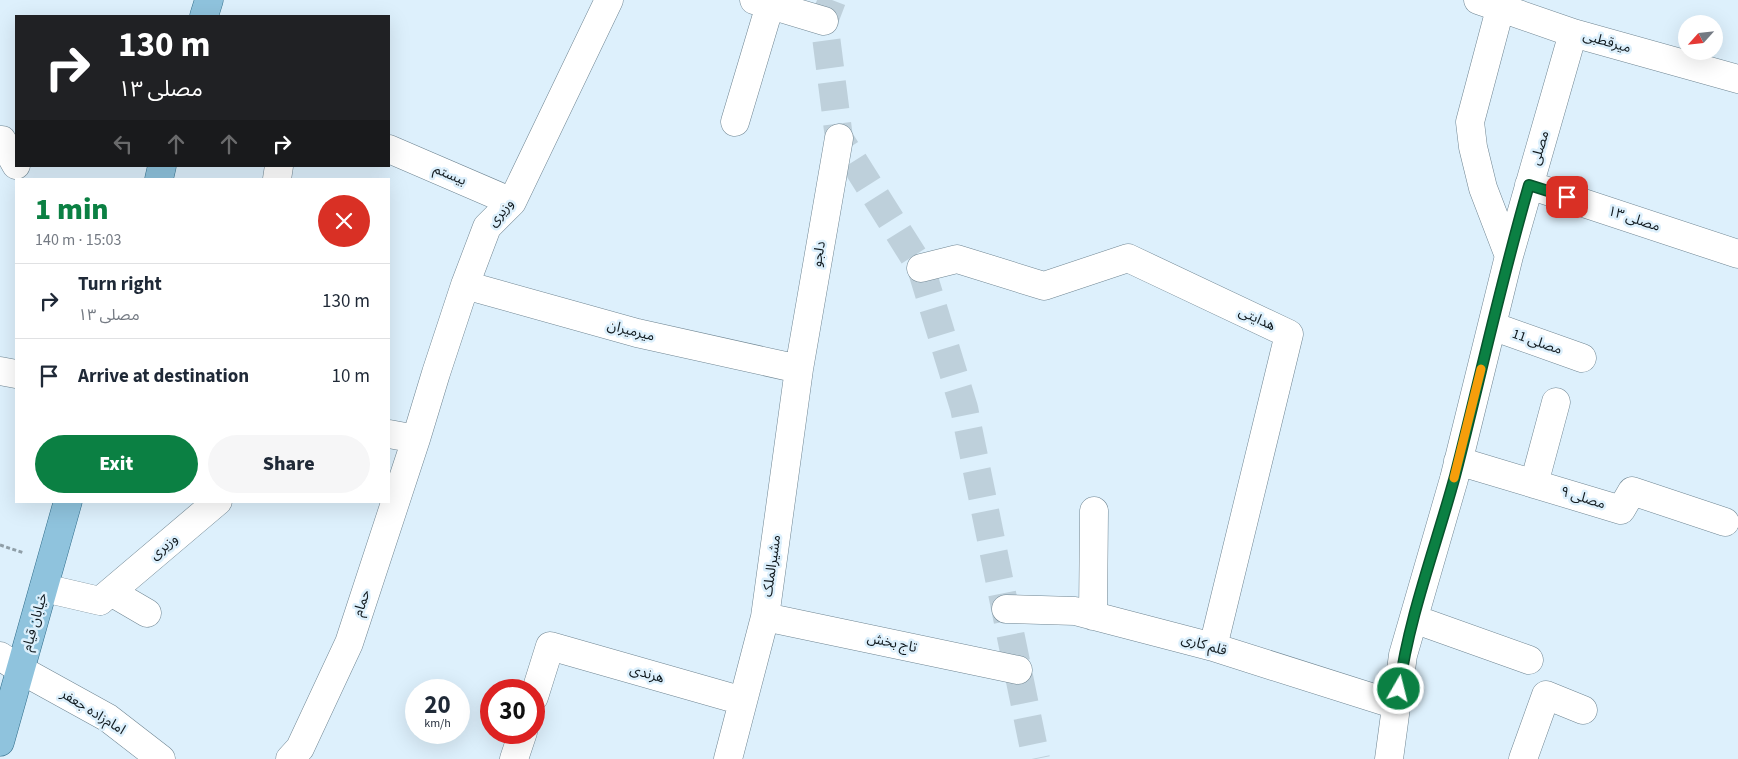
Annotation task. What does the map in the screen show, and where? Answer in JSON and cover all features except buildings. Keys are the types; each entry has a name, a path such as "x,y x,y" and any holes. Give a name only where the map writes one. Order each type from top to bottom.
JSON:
{"main road":[{"path":"204,15 209,0"},
{"name":"خیابان قیام","path":"0,742 10,663 44,588 67,503"}],"street":[{"name":"وزیری","path":"416,439 465,285 488,227 512,202 609,0"},
{"path":"735,122 762,2 824,21"},
{"path":"1494,3 1470,122 1473,147 1483,188 1509,256"},
{"name":"میرقطبی","path":"1494,3 1573,33 1738,79"},
{"name":"مصلی","path":"1396,756 1396,705 1403,655 1458,461 1509,256 1573,33"},
{"name":"دلجو","path":"799,370 839,138"},
{"path":"0,140 2,140 15,163"},
{"name":"بیستم","path":"390,149 512,202"},
{"name":"مصلی ۱۳","path":"1529,185 1738,254"},
{"name":"هدایتی","path":"921,268 957,259 1044,286 1128,258 1289,334 1213,647"},
{"name":"میرمیران","path":"465,285 637,333 799,370"},
{"name":"مصلی 11","path":"1492,326 1582,358"},
{"name":"مشیرالملک","path":"728,759 765,617 799,370"},
{"path":"0,371 15,374"},
{"path":"1534,484 1556,402"},
{"path":"390,434 416,439"},
{"name":"حمام","path":"290,759 300,748 349,643 416,439"},
{"name":"مصلی ۹","path":"1458,461 1621,510 1632,491 1725,522"},
{"name":"وزیری","path":"44,588 100,601 216,503"},
{"path":"1093,616 1094,512"},
{"path":"111,592 147,613"},
{"name":"قلم کاری","path":"1006,609 1075,611 1213,647 1396,705"},
{"name":"تاج بخش","path":"765,617 1018,670"},
{"path":"1414,619 1529,660"},
{"name":"هرندی","path":"540,679 550,646 743,701"},
{"name":"امام‌زاده جعفر","path":"10,663 108,718 161,759"},
{"path":"1523,759 1546,695 1583,710"},
{"path":"514,759 518,744"}],"tunnel":[{"path":"832,0 824,21 839,138 921,268 964,408 1036,759"}],"slow traffic":[{"path":"1454,478 1481,369"}],"route":[{"path":"1399,689 1403,655 1454,479 1509,256 1529,185 1567,197"}]}
